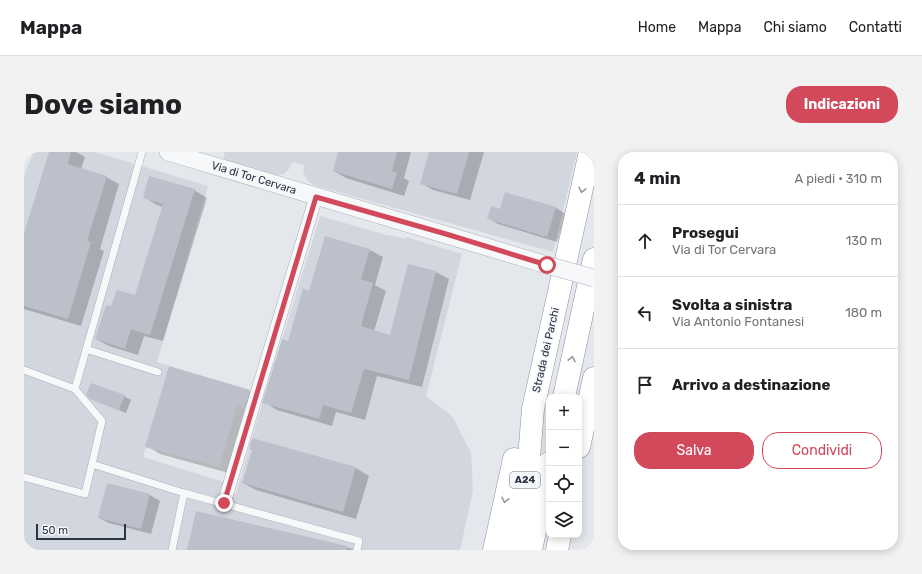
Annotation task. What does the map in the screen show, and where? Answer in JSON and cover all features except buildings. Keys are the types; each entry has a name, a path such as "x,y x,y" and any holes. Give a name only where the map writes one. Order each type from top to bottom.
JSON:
{"highway":[{"name":"Strada dei Parchi","path":"511,550 529,458 533,409 590,152"},
{"path":"565,394 594,259"},
{"path":"582,433 594,378"},
{"path":"494,550 515,455 533,409"},
{"name":"A24","path":"531,550 548,466"},
{"path":"557,550 559,538"}],"street":[{"name":"Via di Tor Cervara","path":"168,152 594,278"},
{"path":"224,503 316,197"}],"lane":[{"path":"75,389 142,152"},
{"path":"86,349 158,372"},
{"path":"24,370 75,389 102,421 85,494 24,477"},
{"path":"92,464 184,492 359,541 357,550"},
{"path":"172,550 184,492"}],"shaded area":[{"path":"33,152 95,152 208,186 157,362 169,366 143,457 224,482 222,490 236,494 320,216 390,236 405,239 406,237 462,254 426,396 452,416 471,453 473,491 460,550 24,550 24,177"},
{"path":"224,152 577,152 553,252 313,185 307,180 303,171 305,166 293,162 289,169 283,174 276,175 224,160"}],"route":[{"path":"224,503 316,197 446,234 547,265"}]}
